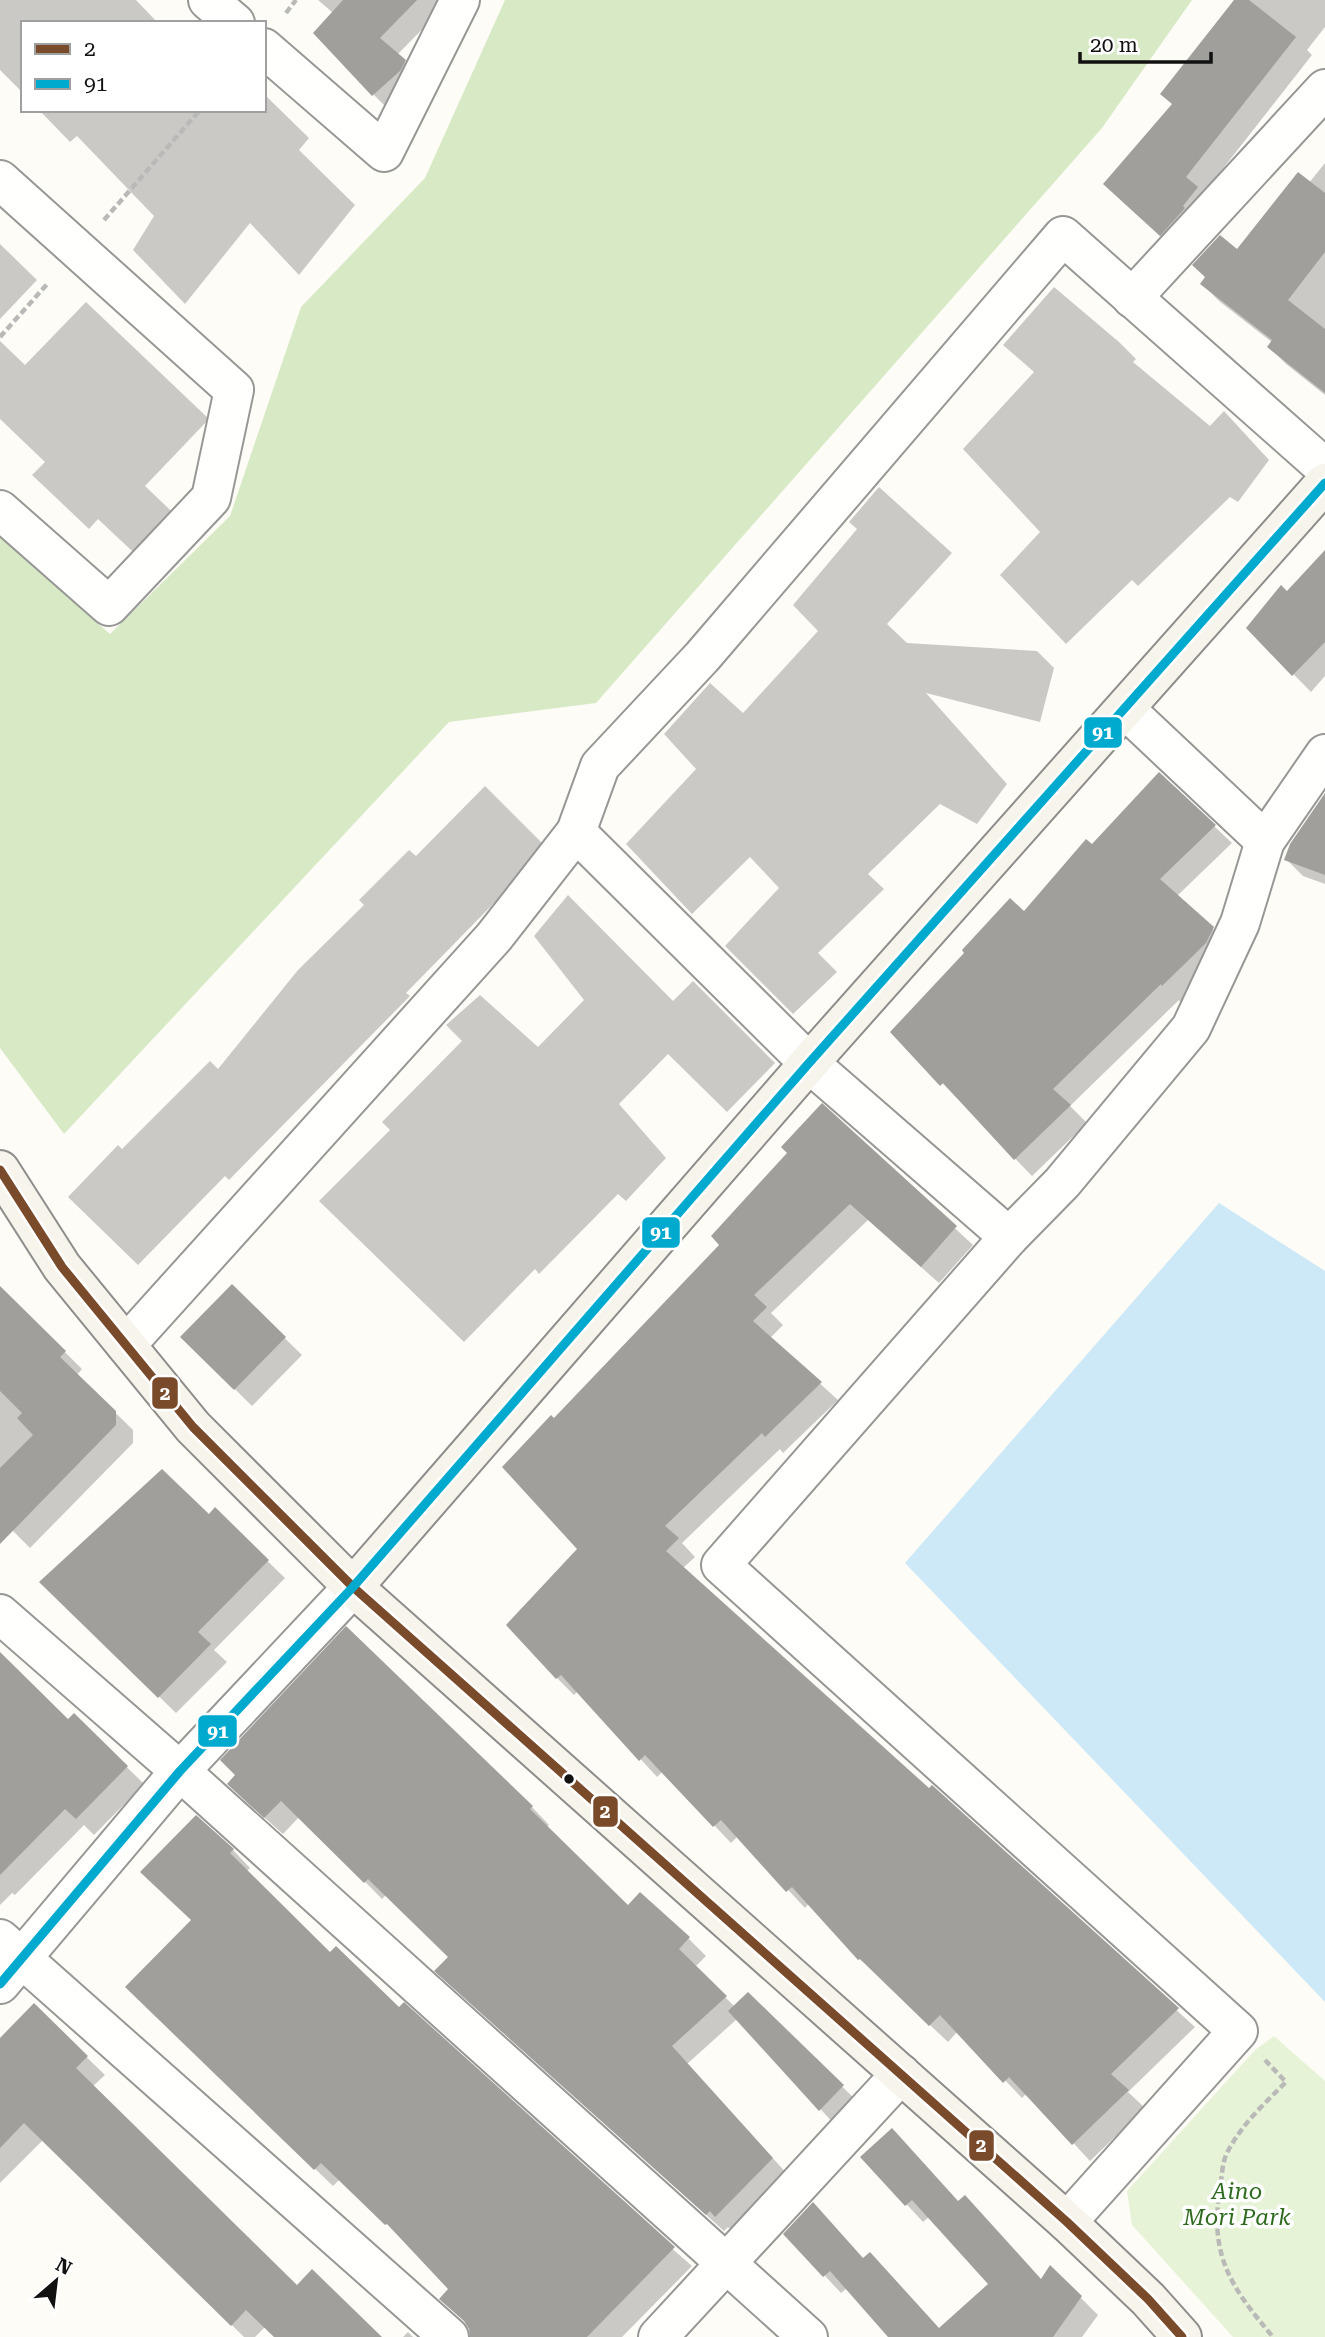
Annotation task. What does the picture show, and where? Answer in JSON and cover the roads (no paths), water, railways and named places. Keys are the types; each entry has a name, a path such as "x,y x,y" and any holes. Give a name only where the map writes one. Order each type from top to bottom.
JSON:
{"street":[{"path":"208,0 233,21"},
{"path":"266,50 384,152 460,0"},
{"path":"1132,298 1325,89"},
{"path":"0,180 234,390 211,498 109,606 0,510"},
{"path":"126,1345 494,937 576,832 600,766 702,657 1063,236 1325,468"},
{"path":"449,2337 8,1961 180,1771 353,1587 809,1063 1325,483"},
{"path":"1125,709 1265,841"},
{"path":"1067,2222 1238,2031 721,1566 1009,1237 1062,1183 1191,1028 1240,923 1265,841 1325,754"},
{"path":"576,832 809,1063 1009,1237"},
{"path":"0,1170 62,1267 193,1427 353,1587 1067,2222 1148,2299 1182,2337"},
{"path":"0,1614 180,1771 808,2337"},
{"path":"659,2337 901,2074"}],"water":[{"path":"1219,1203 1325,1271 1325,2002 905,1563"}],"park label":[{"name":"Aino Mori Park","path":"1237,2204"}]}
